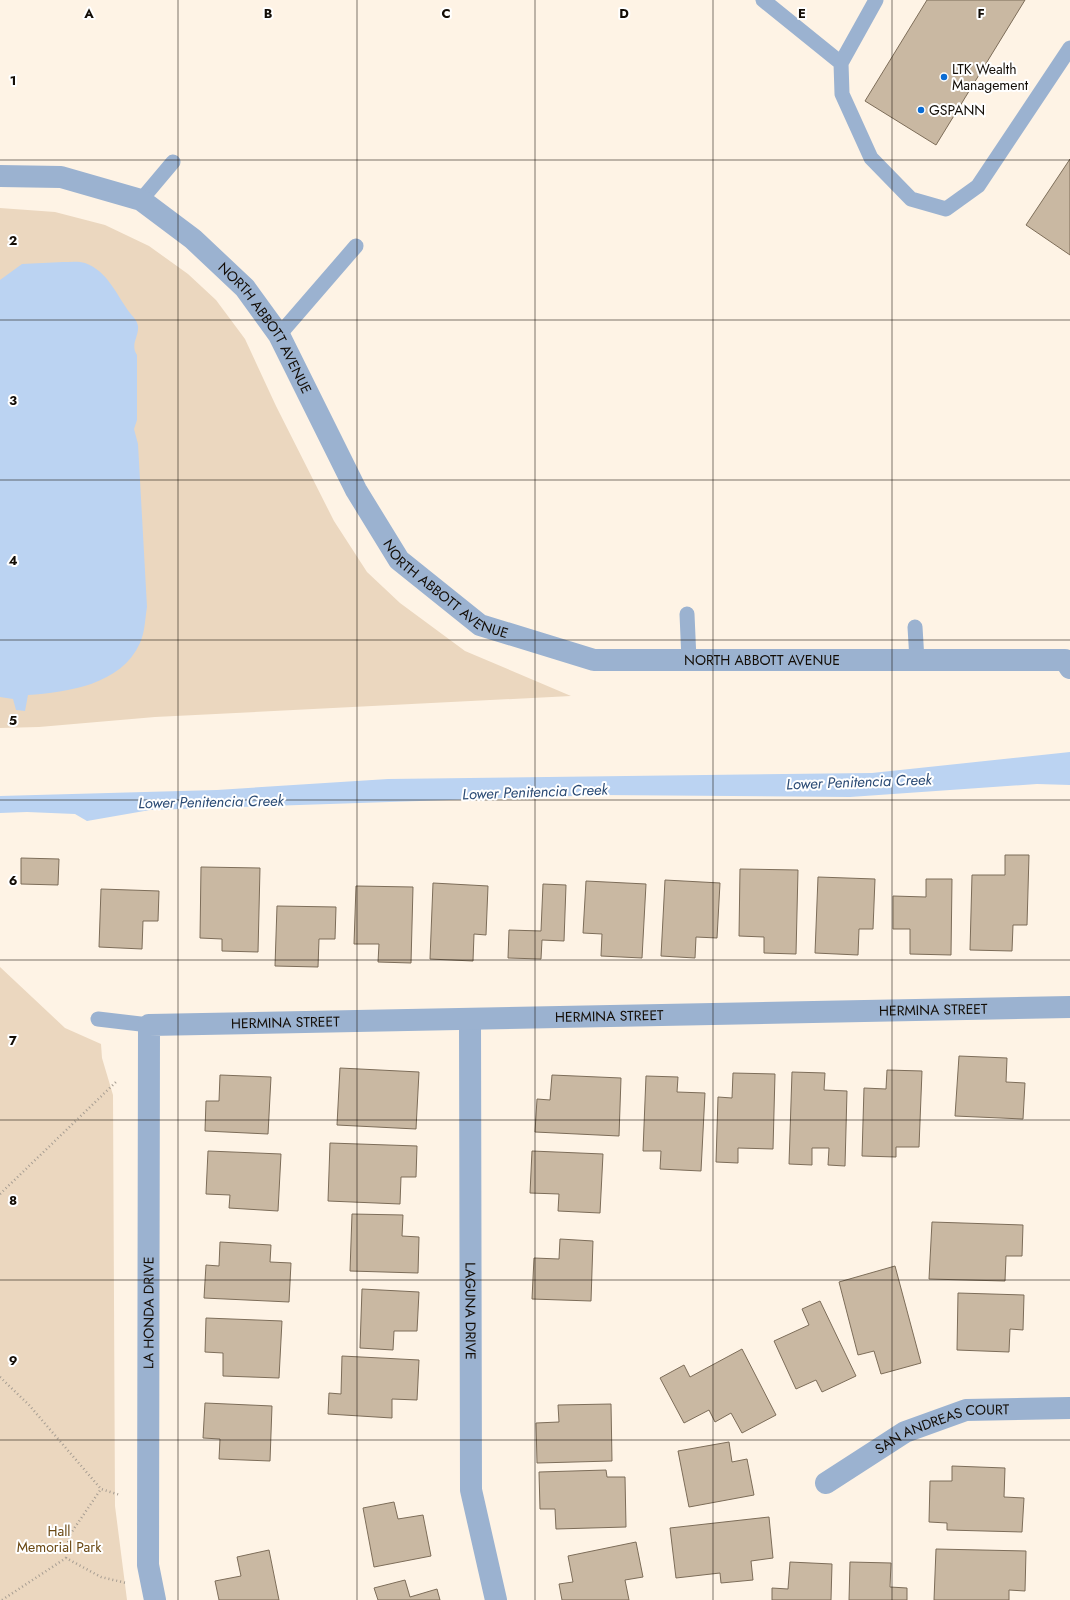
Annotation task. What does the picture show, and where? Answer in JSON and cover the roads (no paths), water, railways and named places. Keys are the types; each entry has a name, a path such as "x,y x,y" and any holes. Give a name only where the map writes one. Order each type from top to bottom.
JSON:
{"street":[{"name":"NORTH ABBOTT AVENUE","path":"0,176 61,177 141,200 193,239 245,288 279,335 356,490 399,560 480,625 594,660 1065,660 1070,668"},
{"name":"HERMINA STREET","path":"149,1025 1070,1007"},
{"name":"LAGUNA DRIVE","path":"470,1019 471,1490 496,1600"},
{"name":"LA HONDA DRIVE","path":"149,1025 148,1565 155,1600"},
{"name":"SAN ANDREAS COURT","path":"826,1483 905,1432 966,1410 1070,1408"}],"lane":[{"path":"763,0 841,63"},
{"path":"876,0 841,63 842,94 871,158 911,199 946,209 978,186 1070,48"},
{"path":"141,200 173,162"},
{"path":"279,335 356,246"},
{"path":"687,614 689,660"},
{"path":"915,627 917,660"},
{"path":"98,1019 149,1025"}],"water":[{"path":"63,262 85,263 100,272 136,320 138,326 134,347 137,355 137,420 134,429 138,444 147,607 142,639 131,657 120,668 107,677 92,684 60,692 28,695 25,711 16,710 13,699 0,697 0,280 22,264"},
{"name":"Lower Penitencia Creek","path":"1070,752 1070,785 1037,784 850,797 603,795 150,810 87,821 75,814 27,812 0,813 0,796 217,790 388,779 872,773"}],"place":[{"name":"LTK Wealth Management","path":"944,77"},
{"name":"GSPANN","path":"921,110"}],"park label":[{"name":"Hall Memorial Park","path":"59,1540"}]}
